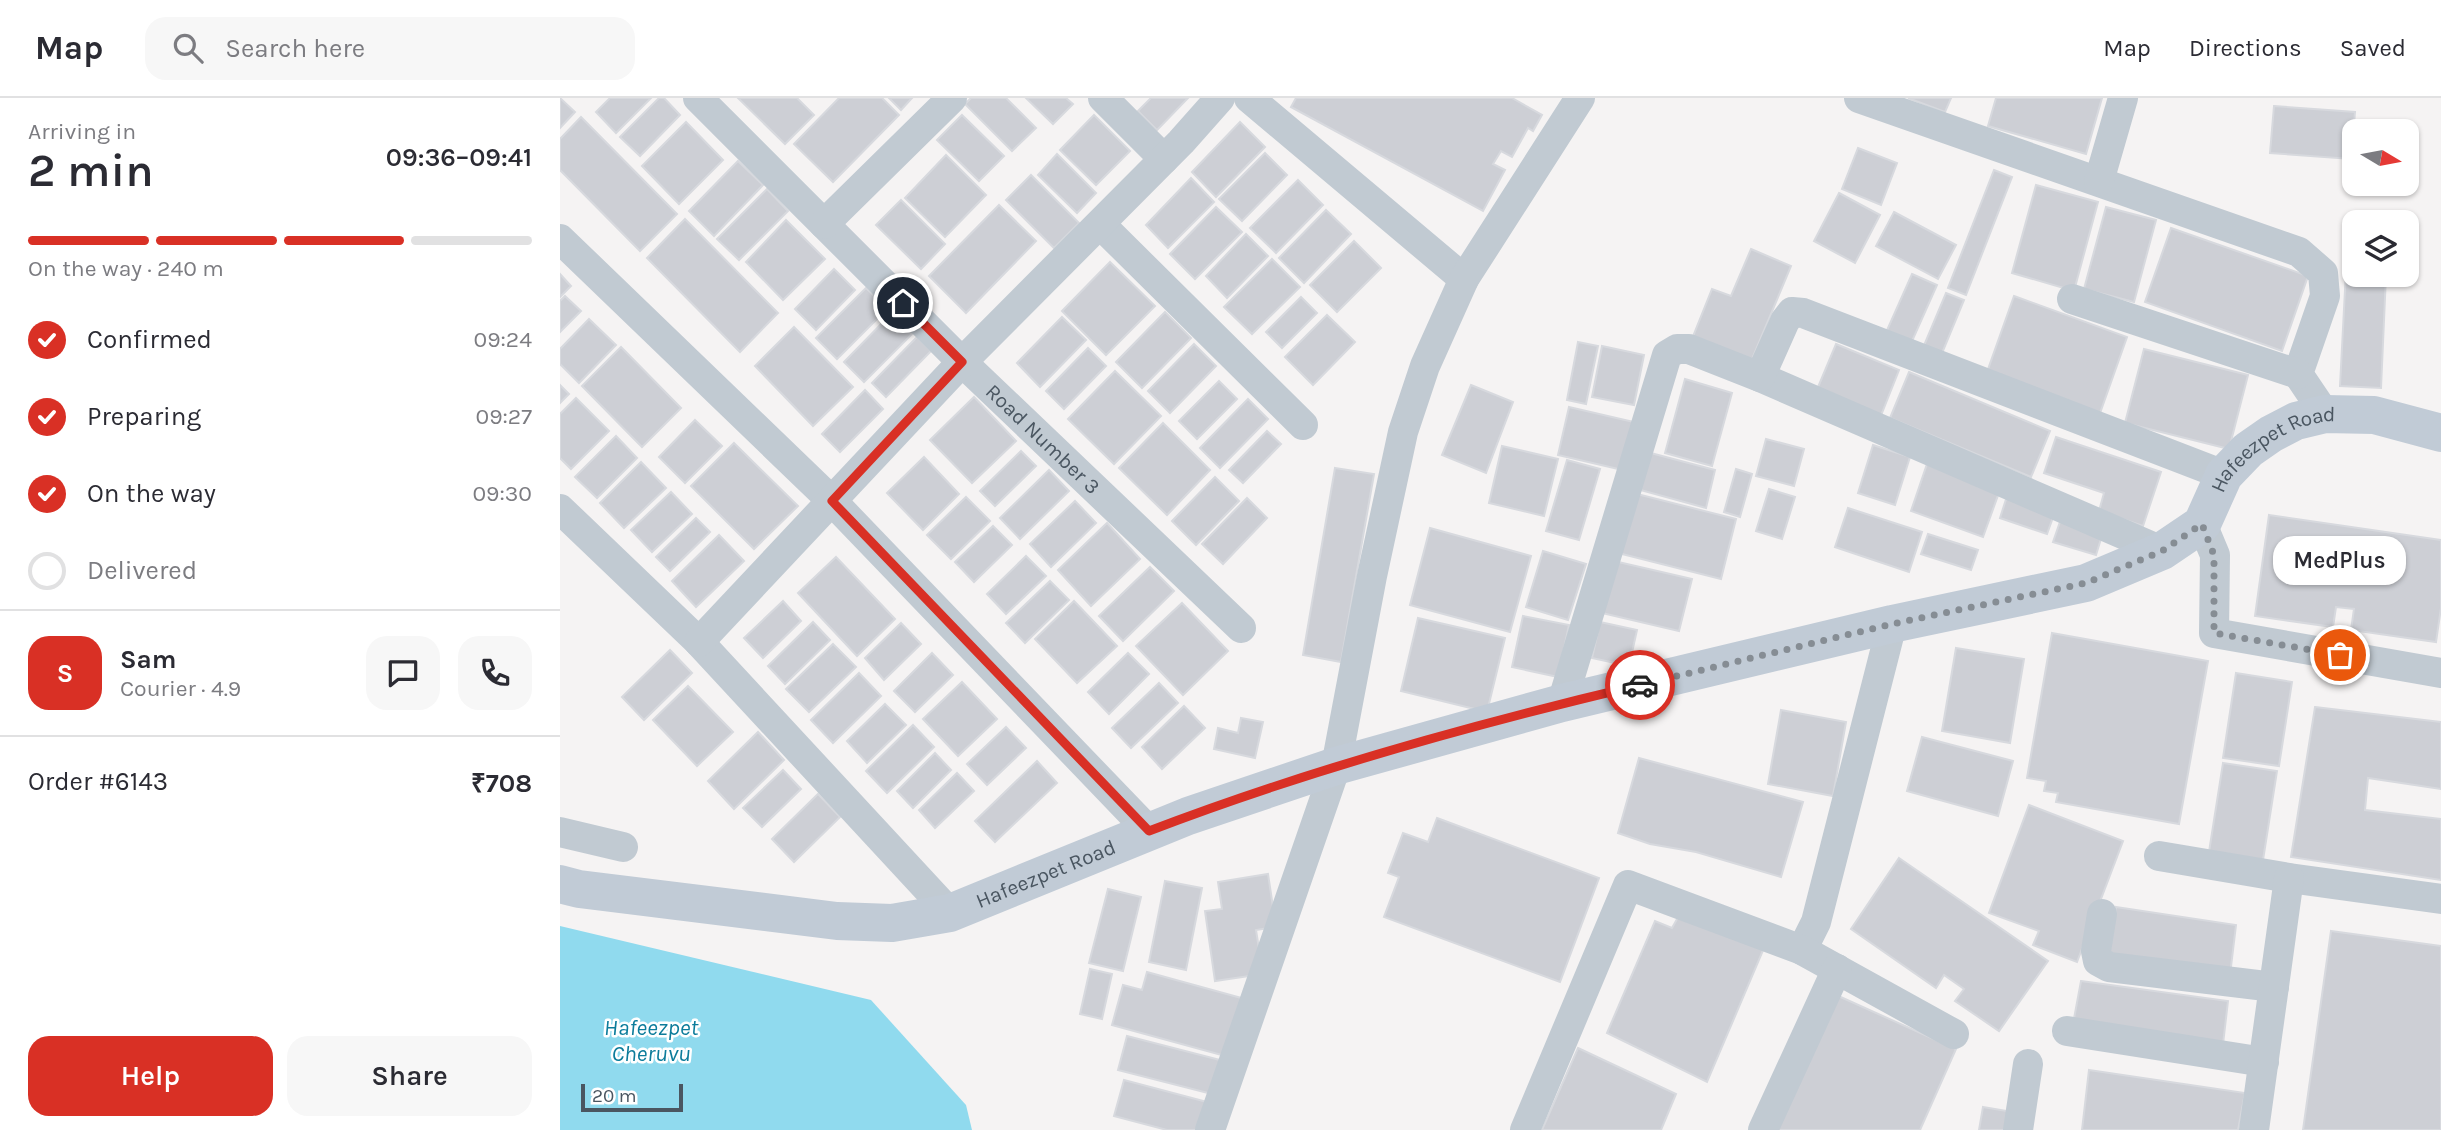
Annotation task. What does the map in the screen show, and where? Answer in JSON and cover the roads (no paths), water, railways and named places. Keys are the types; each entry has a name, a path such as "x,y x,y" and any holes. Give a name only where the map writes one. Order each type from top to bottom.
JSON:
{"street":[{"name":"Road Number 3","path":"698,98 962,362 1241,628"},
{"path":"824,224 952,98"},
{"path":"1103,98 1164,159"},
{"path":"699,642 962,362 1164,159 1220,98"},
{"path":"1250,98 1464,279"},
{"path":"1210,1130 1336,766 1403,432 1425,366 1464,279 1580,98"},
{"path":"1859,98 2299,252 2323,272 2325,296 2298,374"},
{"path":"2099,181 2123,98"},
{"path":"1100,224 1303,425"},
{"path":"560,239 832,501 1149,831"},
{"path":"2072,299 2298,374 2325,414"},
{"path":"1760,377 1785,321 1792,312 1803,313 2224,475"},
{"path":"1562,703 1667,355 1677,349 1689,349 1760,377 2162,551"},
{"name":"Hafeezpet Road","path":"560,884 579,889 837,921 892,923 950,913 1149,831 1336,766 1562,703 1892,624 2086,583 2162,551 2202,524 2224,475 2248,450 2296,421 2325,414 2374,415 2441,433"},
{"path":"560,509 699,642 950,913"},
{"path":"2202,524 2214,555 2214,633 2441,673"},
{"path":"1802,950 1816,922 1892,624"},
{"path":"560,832 623,847"},
{"path":"2159,856 2289,878 2441,899"},
{"path":"2254,1130 2289,878"},
{"path":"1525,1130 1628,885 1802,950 1954,1034"},
{"path":"2102,914 2096,951 2098,961 2109,967 2274,987"},
{"path":"1763,1130 1837,969"},
{"path":"2067,1031 2264,1062"},
{"path":"2018,1130 2028,1064"}],"water":[{"name":"Hafeezpet Cheruvu","path":"560,926 871,1000 966,1105 972,1130 560,1130"}],"place":[{"name":"MedPlus","path":"2340,655"}]}
